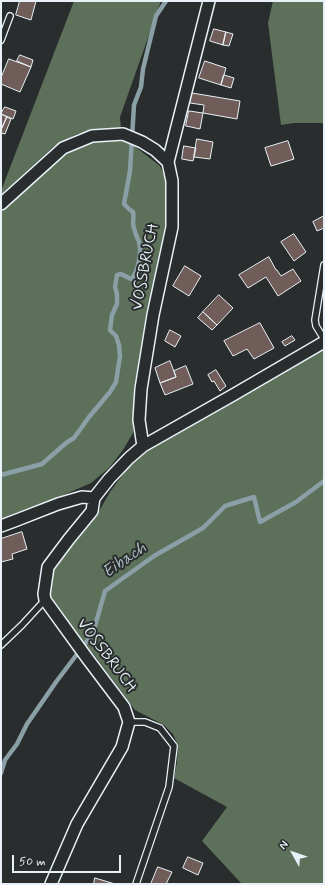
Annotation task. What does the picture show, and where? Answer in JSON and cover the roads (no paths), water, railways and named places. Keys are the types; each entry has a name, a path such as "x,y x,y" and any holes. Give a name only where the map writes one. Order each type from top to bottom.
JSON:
{"street":[{"name":"VOSSBRUCH","path":"143,446 139,420 141,389 153,315 172,228 172,181 168,162 209,1"},
{"path":"1,204 63,148 92,136 123,134 142,142 155,150 168,162"},
{"path":"45,600 44,594 48,567 92,511 94,498 109,479 129,458 143,446 227,399 324,340"},
{"path":"1,526 58,504 82,497 94,498"},
{"name":"VOSSBRUCH","path":"45,600 58,620 124,707 128,722"},
{"path":"51,884 77,824 122,747 128,722"}],"lane":[{"path":"1,40 10,16"},
{"path":"324,265 315,320 316,326 324,340"},
{"path":"1,645 45,600"},
{"path":"128,722 145,722 160,728 174,746 169,787 136,884"}],"waterway":[{"path":"1,475 42,464 74,438 116,382 120,356 119,345 116,336 110,330 112,315 117,304 115,287 117,275 121,274 131,279 136,272 140,251 139,241 133,224 133,212 124,204 130,171 134,105 141,87 143,69 156,16 166,1"},
{"name":"Eibach","path":"1,773 5,760 17,744 27,724 93,633 105,591 154,556 203,528 225,506 254,497 260,522 296,502 324,481"}]}
